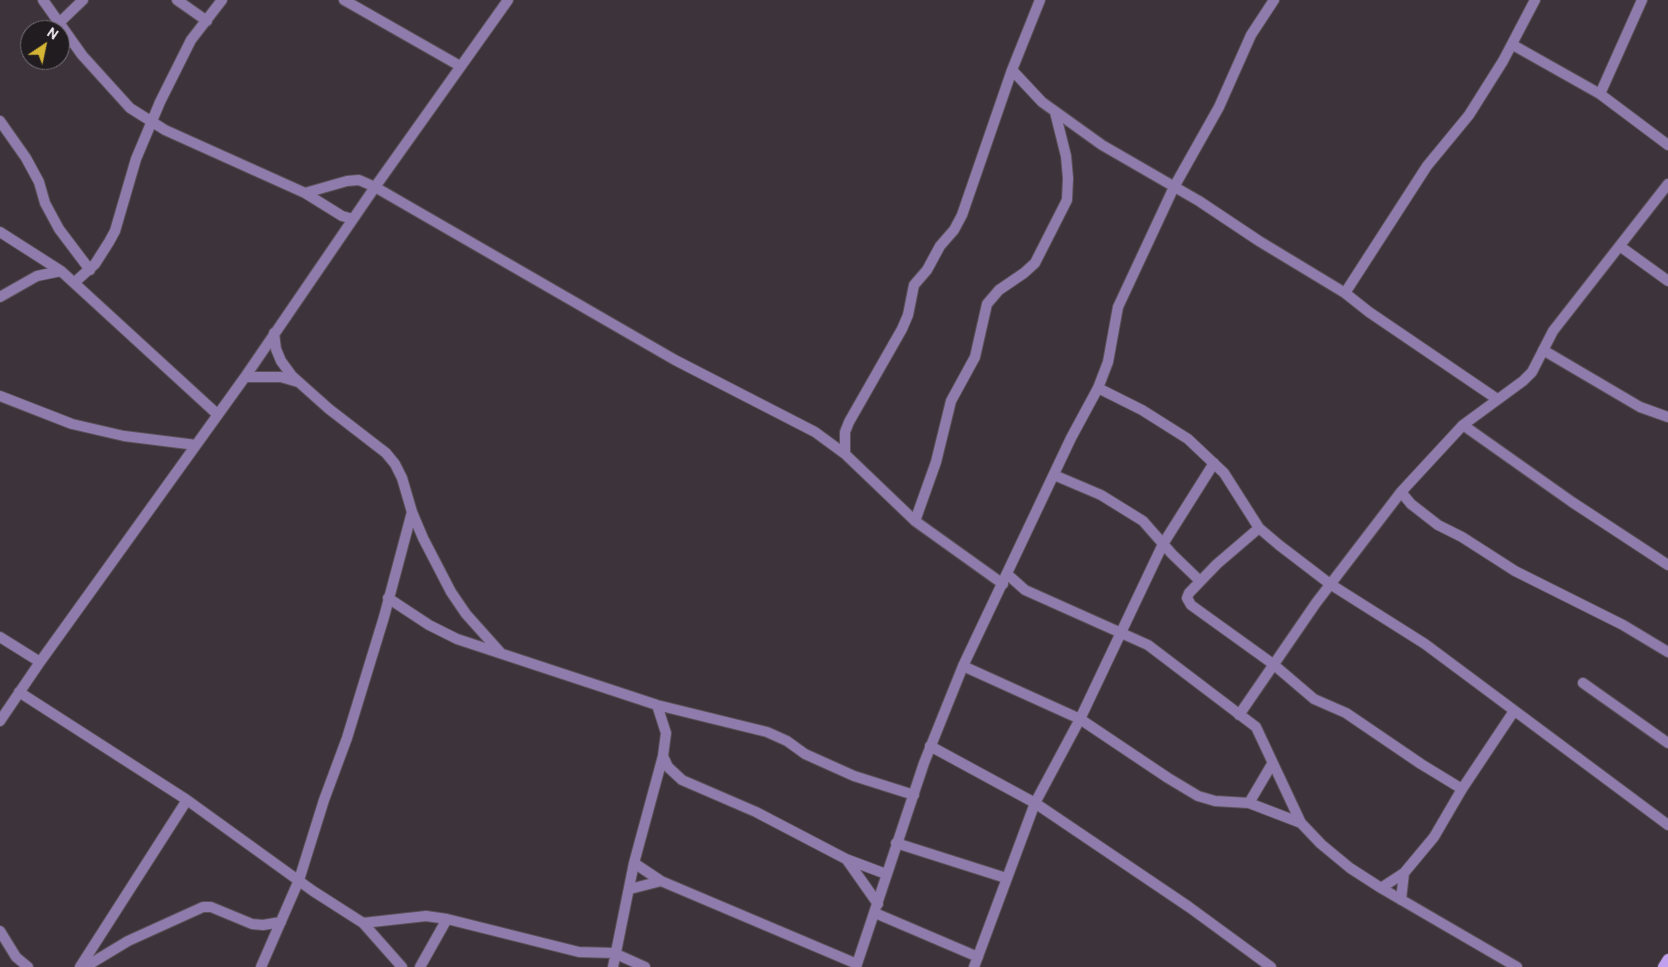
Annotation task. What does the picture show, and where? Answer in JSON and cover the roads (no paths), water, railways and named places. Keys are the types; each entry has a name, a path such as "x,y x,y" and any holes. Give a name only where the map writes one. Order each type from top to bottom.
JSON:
{"street":[{"path":"43,0 57,20"},
{"path":"62,20 83,0"},
{"path":"177,0 208,21"},
{"path":"75,282 90,270 102,255 115,230 136,159 191,40 200,27 208,21 222,0"},
{"path":"344,0 460,66"},
{"path":"0,721 40,662 245,377 375,186 508,0"},
{"path":"845,454 845,432 848,422 902,329 908,315 914,285 927,270 940,246 954,230 962,215 1012,70 1040,0"},
{"path":"634,863 661,881 856,965 930,746 962,666 1098,388 1108,362 1118,307 1174,187 1219,107 1251,35 1274,0"},
{"path":"1345,293 1422,174 1469,115 1512,45 1535,0"},
{"path":"1600,94 1642,0"},
{"path":"70,39 82,56 118,97 152,123 305,194 342,216 353,219"},
{"path":"1512,45 1600,94 1668,145"},
{"path":"1012,70 1028,89 1054,112 1102,146 1174,187 1345,293 1369,312 1497,399"},
{"path":"915,521 936,462 951,401 975,356 987,304 999,290 1035,263 1066,200 1068,178 1066,156 1054,112"},
{"path":"0,121 26,158 39,182 45,203 60,229 90,270"},
{"path":"305,194 347,181 358,180 375,186 675,360 815,432 845,454 915,521 1003,584"},
{"path":"1239,715 1330,584 1401,492 1463,424 1527,376 1553,331 1621,247 1668,184"},
{"path":"0,232 75,282 217,414"},
{"path":"1621,247 1668,281"},
{"path":"0,297 37,276 61,272"},
{"path":"274,333 280,361 298,382 329,410 386,453 402,478 412,512 451,592 466,614 500,653"},
{"path":"1542,350 1640,407 1668,417"},
{"path":"245,377 281,377 298,382"},
{"path":"1098,388 1142,410 1188,439 1214,464 1240,496 1259,528 1330,584 1425,644 1668,825"},
{"path":"0,396 72,424 124,436 196,445"},
{"path":"1463,424 1572,502 1668,565"},
{"path":"846,859 876,909 976,962 1006,878 1036,804 1080,719 1163,544 1214,464"},
{"path":"1054,475 1101,495 1123,507 1143,522 1200,580"},
{"path":"1401,492 1411,504 1438,525 1462,537 1515,571 1623,624 1668,652"},
{"path":"261,967 299,880 324,800 347,738 384,617 412,512"},
{"path":"1259,528 1189,592 1187,598 1192,606 1273,664 1314,699 1346,713 1421,764 1462,789"},
{"path":"1007,574 1025,590 1148,645 1256,727 1300,823"},
{"path":"388,598 428,625 457,639 657,705 767,732 805,754 854,776 914,796"},
{"path":"384,617 402,608"},
{"path":"0,637 40,662"},
{"path":"962,666 1080,719 1198,796 1215,801 1249,803 1300,823 1350,868 1516,967"},
{"path":"1583,683 1668,743"},
{"path":"19,692 187,800 285,871 363,923 402,967"},
{"path":"612,967 634,863 663,756 666,733 657,705"},
{"path":"1381,888 1404,873 1434,837 1462,789 1514,711"},
{"path":"930,746 1036,804 1190,907 1271,967"},
{"path":"663,756 668,767 682,780 756,812 846,859 886,874"},
{"path":"1249,803 1272,764"},
{"path":"80,967 187,800"},
{"path":"896,843 1006,878"},
{"path":"285,871 304,865"},
{"path":"1401,900 1404,873"},
{"path":"630,889 661,881"},
{"path":"85,967 128,941 204,907 212,907 252,924 263,925 281,922"},
{"path":"363,923 426,916 447,919 579,952 614,953 645,967"},
{"path":"420,967 447,919"},
{"path":"0,931 16,957 28,967"},
{"path":"1663,967 1668,959"}]}
